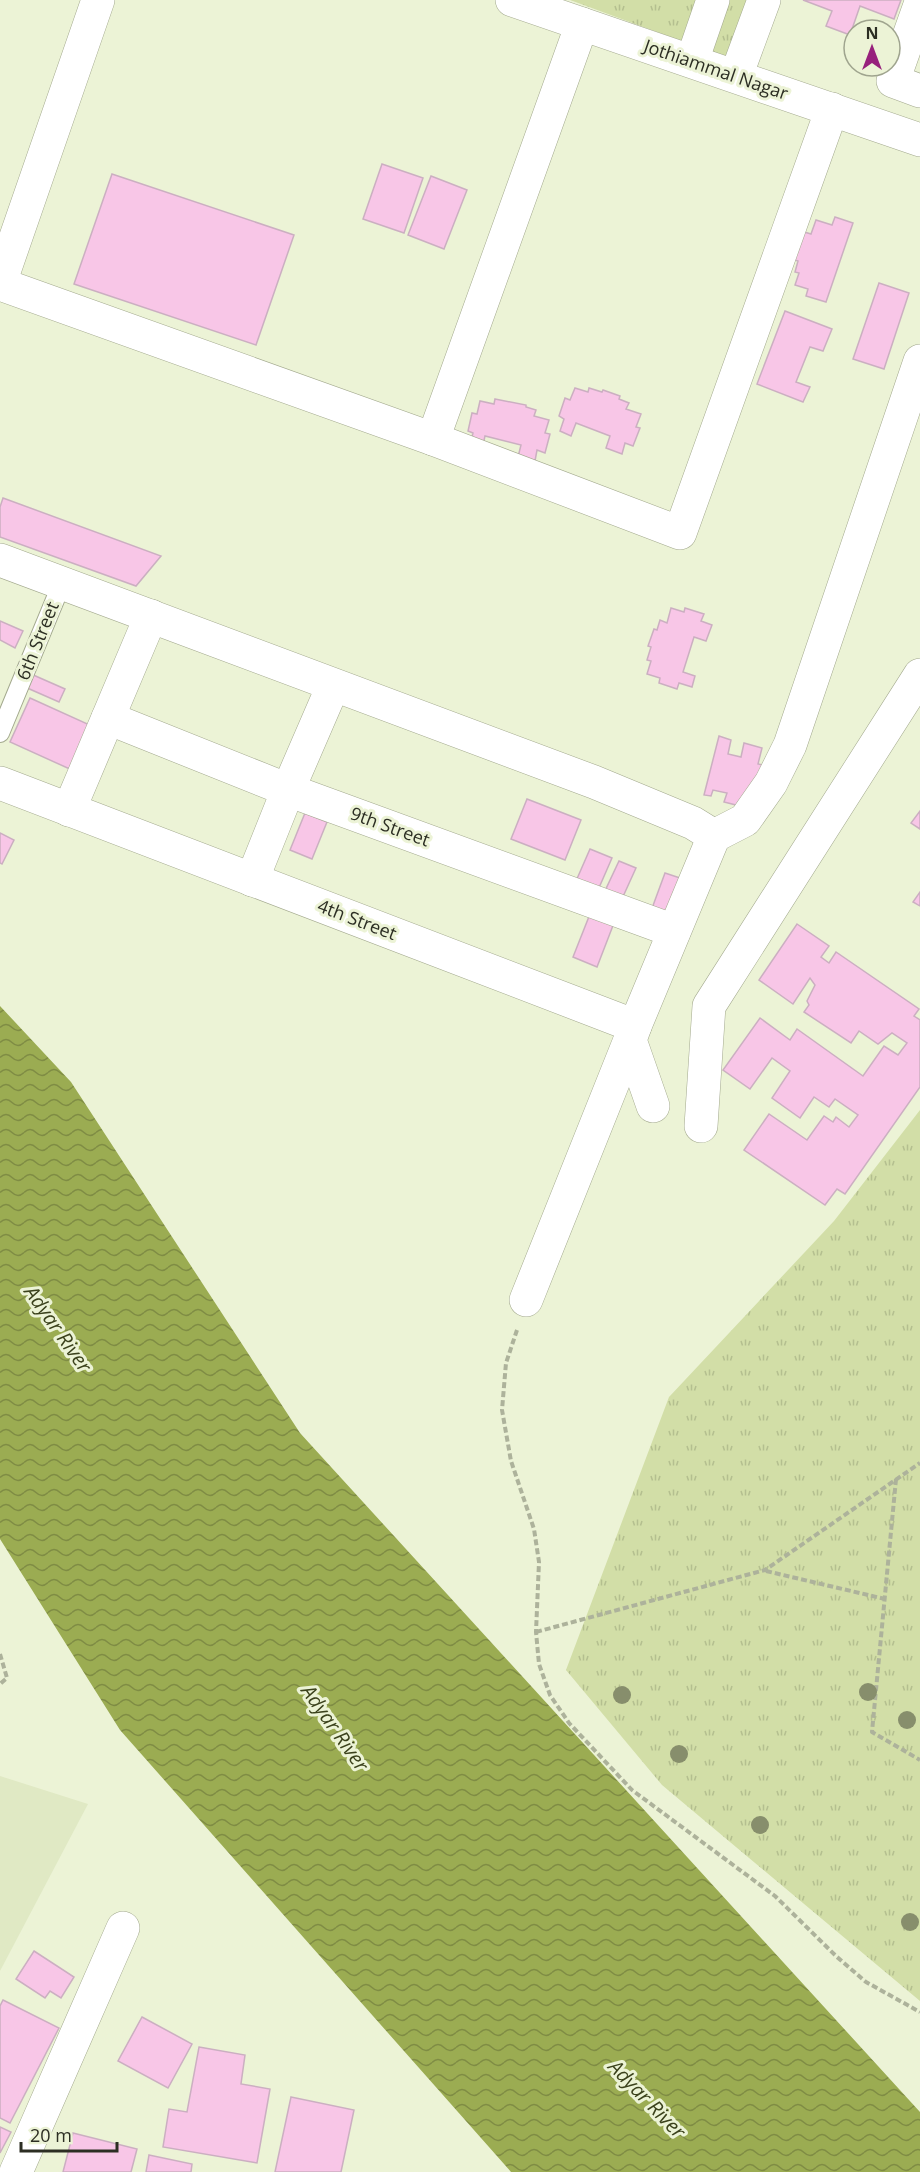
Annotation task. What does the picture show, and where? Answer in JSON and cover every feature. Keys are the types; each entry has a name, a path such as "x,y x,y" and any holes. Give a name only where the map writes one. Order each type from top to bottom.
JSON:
{"street":[{"path":"98,0 0,284 433,439 680,533 832,109"},
{"name":"Jothiammal Nagar","path":"512,0 920,140"},
{"path":"692,61 713,0"},
{"path":"736,76 764,0"},
{"path":"920,5 893,81 920,91"},
{"path":"433,439 582,24"},
{"path":"526,1300 714,836 745,820 771,783 790,745 920,361"},
{"path":"0,560 594,782 693,823 714,836"},
{"path":"69,810 151,616"},
{"path":"701,1126 710,1006 920,675"},
{"path":"252,880 333,686"},
{"name":"9th Street","path":"108,718 288,790 674,931"},
{"name":"4th Street","path":"0,783 252,880 633,1033"},
{"path":"633,1033 652,1106"},
{"path":"16,2172 123,1928"}],"lane":[{"name":"6th Street","path":"0,733 62,583"}],"path":[{"path":"526,1300 506,1363 502,1410 511,1461 534,1529 539,1562 536,1632 539,1664 550,1695 570,1723 632,1790 775,1896 866,1982 920,2012"},
{"path":"536,1632 765,1570 920,1463"},
{"path":"896,1479 872,1732 920,1760"},
{"path":"765,1570 885,1599"},
{"path":"0,1654 7,1677 0,1684"}],"shaded area":[{"path":"0,1776 88,1804 0,1971"}],"green space":[{"path":"570,0 755,0 733,60"},
{"path":"920,1110 920,2001 662,1785 566,1670 669,1397 834,1221"}],"water":[{"name":"Adyar River","path":"0,1006 71,1082 300,1433 920,2112 920,2172 511,2172 120,1730 0,1539"}],"building":[{"path":"803,0 901,0 894,18 860,6 856,18 842,18 842,32 826,26 832,11"},
{"path":"382,164 423,178 404,233 363,219"},
{"path":"112,174 294,235 256,345 74,284"},
{"path":"431,176 467,190 444,249 408,235"},
{"path":"835,217 853,223 826,302 806,296 808,289 795,285 799,273 795,272 798,261 792,259 801,231 811,234 816,220 832,225"},
{"path":"879,283 909,293 884,369 853,359"},
{"path":"785,311 832,329 823,351 810,347 796,382 810,387 803,402 757,384"},
{"path":"575,388 588,392 589,388 602,392 603,390 620,396 619,399 629,403 626,409 641,414 636,427 640,428 633,446 625,443 622,454 606,448 610,436 576,423 571,436 560,431 564,419 559,416 565,398 570,400"},
{"path":"495,399 526,405 536,410 534,416 549,420 545,433 550,434 545,453 537,450 535,461 518,457 521,445 485,436 482,449 470,446 473,433 468,431 472,413 477,414 480,401 494,404"},
{"path":"3,498 161,556 136,586 0,537 0,507"},
{"path":"671,608 684,612 685,608 704,614 701,621 712,625 706,641 694,637 683,672 695,676 692,687 679,683 677,689 659,683 660,678 647,674 651,661 647,660 651,647 648,646 654,629 657,630 660,620 667,623"},
{"path":"0,621 23,631 15,648 0,640"},
{"path":"31,674 65,689 59,702 25,687"},
{"path":"30,698 92,726 72,770 10,742"},
{"path":"719,736 731,740 728,754 741,757 744,743 762,748 758,764 763,765 744,807 724,802 727,793 713,790 711,796 704,795"},
{"path":"527,799 581,820 565,860 511,839"},
{"path":"920,811 920,829 911,823"},
{"path":"305,813 327,822 312,859 290,850"},
{"path":"0,833 14,840 2,864 0,863"},
{"path":"590,849 612,858 598,890 576,881"},
{"path":"619,861 636,868 621,901 604,893"},
{"path":"665,873 689,881 676,919 651,911"},
{"path":"920,892 920,906 913,902"},
{"path":"590,914 614,923 597,967 573,957"},
{"path":"797,924 829,946 821,957 829,963 836,952 919,1009 914,1016 920,1020 920,1087 845,1194 837,1189 825,1205 744,1150 769,1114 807,1140 824,1116 833,1122 836,1117 849,1127 858,1115 835,1099 829,1107 814,1097 800,1118 772,1098 790,1071 772,1058 750,1089 723,1070 760,1018 790,1040 797,1029 863,1076 884,1046 898,1055 907,1043 892,1033 878,1044 859,1031 851,1043 804,1012 809,1005 807,1001 815,985 810,978 793,1004 759,980"},
{"path":"34,1951 74,1977 61,1998 50,1991 45,1998 16,1979"},
{"path":"3,2000 59,2028 10,2123 0,2118 0,2006"},
{"path":"142,2017 192,2044 168,2088 118,2061"},
{"path":"199,2047 245,2055 241,2084 270,2089 257,2163 163,2147 169,2109 187,2112"},
{"path":"291,2097 354,2110 341,2172 275,2172"},
{"path":"0,2127 11,2132 0,2153"},
{"path":"73,2133 137,2149 131,2172 63,2172"},
{"path":"149,2155 192,2164 191,2172 146,2172"}]}
